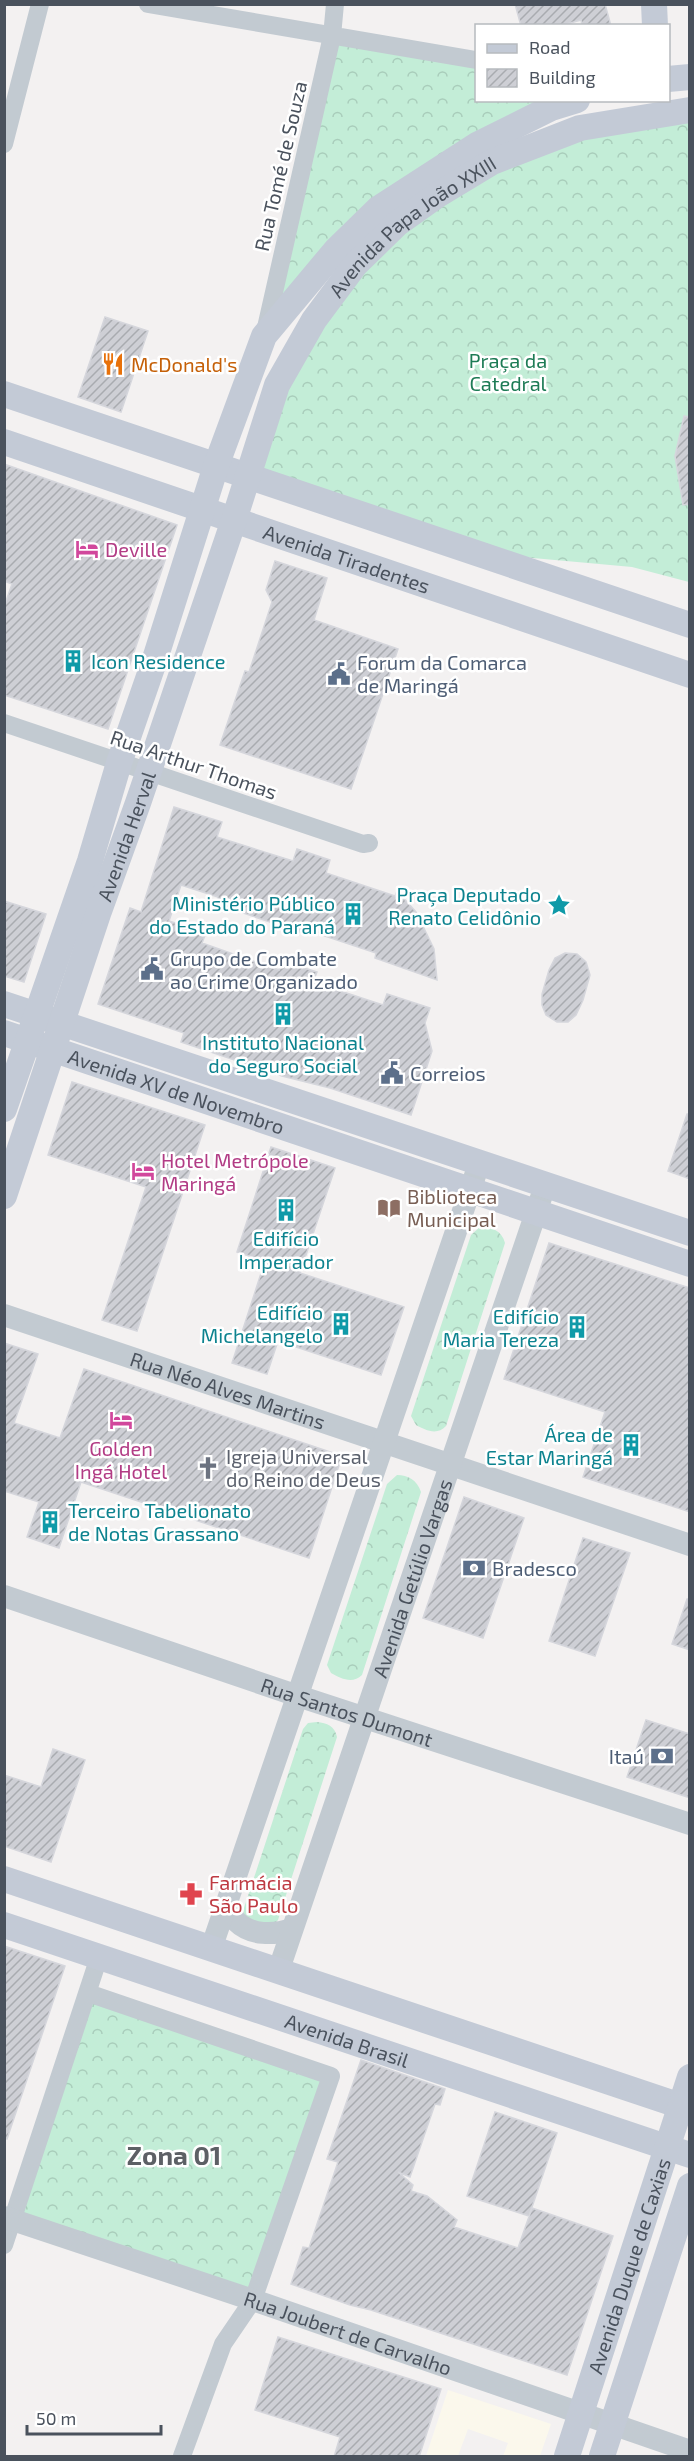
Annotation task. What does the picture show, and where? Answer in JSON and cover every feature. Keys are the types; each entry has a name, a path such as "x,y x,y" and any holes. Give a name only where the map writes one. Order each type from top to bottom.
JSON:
{"main road":[{"path":"654,4 655,24"},
{"path":"670,79 690,77"},
{"name":"Avenida Papa João XXIII","path":"246,477 277,385 314,320 355,265 397,224 439,194 492,162 580,128 682,103"},
{"name":"Avenida Papa João XXIII","path":"216,466 264,336 336,250 378,209 477,146 553,104"},
{"path":"304,286 314,320"},
{"path":"4,394 690,625"},
{"name":"Avenida Tiradentes","path":"4,442 690,675"},
{"name":"Avenida Herval","path":"4,1109 16,1037 36,1015 90,861 119,763 204,510 216,466"},
{"name":"Avenida Herval","path":"4,1196 9,1173 63,1024 99,911 234,520 246,477"},
{"path":"155,659 198,624"},
{"path":"90,861 99,911"},
{"name":"Avenida XV de Novembro","path":"4,1004 690,1233"},
{"name":"Avenida XV de Novembro","path":"16,1037 690,1264"},
{"path":"4,1879 684,2108"},
{"name":"Avenida Brasil","path":"4,1924 678,2151"},
{"name":"Avenida Duque de Caxias","path":"567,2457 626,2278 678,2151 690,2077"},
{"name":"Avenida Duque de Caxias","path":"602,2457 690,2186"},
{"path":"626,2278 638,2350"}],"street":[{"path":"4,144 40,4"},
{"path":"148,4 475,60"},
{"name":"Rua Tomé de Souza","path":"264,336 332,36 335,4"},
{"name":"Rua Arthur Thomas","path":"4,723 363,844 369,843"},
{"path":"211,1949 479,1164"},
{"name":"Avenida Getúlio Vargas","path":"278,1972 544,1186"},
{"name":"Rua Néo Alves Martins","path":"4,1315 690,1545"},
{"name":"Rua Santos Dumont","path":"4,1596 298,1696 690,1824"},
{"path":"227,1904 236,1921 256,1932 277,1934 292,1929"},
{"path":"4,2245 9,2218 99,1957"},
{"path":"88,1993 331,2076 253,2300 223,2344 182,2457"},
{"name":"Rua Joubert de Carvalho","path":"9,2218 690,2451"}],"shaded area":[{"path":"448,2390 551,2424 540,2456 503,2456 508,2443 468,2429 458,2456 426,2456"}],"green space":[{"path":"332,36 475,60 475,102 553,102 424,178 264,336"},
{"name":"Praça da Catedral","path":"689,110 689,582 632,567 477,553 246,477 277,385 355,265 492,162"},
{"path":"481,1226 496,1230 502,1235 505,1243 446,1426 439,1431 427,1430 416,1425 411,1416 471,1235"},
{"path":"397,1475 412,1479 421,1492 362,1675 351,1680 343,1679 331,1673 327,1665 387,1484"},
{"path":"317,1722 330,1726 337,1737 278,1920 270,1925 262,1924 245,1917 243,1911 303,1729 308,1723"},
{"path":"88,1993 331,2076 253,2300 13,2220"}],"building":[{"path":"515,4 605,4 610,24 582,24 581,20 567,24 520,24"},
{"name":"McDonald's","path":"105,317 148,331 121,412 78,397"},
{"path":"684,416 690,417 690,504 683,505 675,456"},
{"path":"4,464 177,525 108,729 4,695 4,607 12,584 4,581"},
{"name":"Forum da Comarca de Maringá","path":"275,561 327,578 314,620 398,649 351,789 220,745 245,671 249,672 272,602 266,590"},
{"path":"174,807 222,822 217,837 293,861 297,849 330,860 326,873 395,896 397,891 416,912 434,949 437,980 375,958 376,953 307,930 306,934 216,904 218,897 181,885 169,921 206,933 202,943 279,970 282,961 317,972 313,982 383,1005 387,994 430,1008 425,1023 432,1051 411,1115 330,1088 282,1076 181,1042 184,1033 98,1004 130,908 141,912"},
{"path":"4,901 46,914 24,982 4,976"},
{"path":"565,953 577,954 586,962 590,975 576,1015 568,1022 557,1022 546,1015 542,1005 542,994 555,958"},
{"name":"Hotel Metrópole Maringá","path":"72,1082 205,1125 137,1331 102,1320 146,1187 48,1155"},
{"path":"687,1114 690,1114 690,1179 668,1171"},
{"path":"271,1147 335,1168 300,1273 404,1307 381,1375 278,1341 267,1374 232,1363 265,1261 237,1252"},
{"path":"549,1243 690,1288 690,1512 583,1477 605,1412 504,1379"},
{"path":"4,1343 38,1354 14,1423 60,1438 84,1369 342,1456 309,1558 81,1482 59,1548 27,1537 39,1502 4,1491"},
{"name":"Bradesco","path":"464,1497 524,1518 483,1638 423,1618"},
{"path":"583,1538 630,1553 595,1656 549,1641"},
{"path":"687,1599 690,1599 690,1650 672,1644"},
{"name":"Itaú","path":"646,1720 690,1734 690,1798 627,1777"},
{"path":"53,1749 85,1760 51,1862 4,1846 4,1775 41,1787"},
{"path":"4,1946 65,1966 7,2139 4,2138"},
{"path":"361,2060 445,2089 440,2105 435,2104 410,2177 398,2172 413,2185 411,2191 427,2196 457,2220 454,2227 518,2248 532,2208 613,2236 567,2375 291,2284 303,2247 309,2248 338,2162 327,2159"},
{"path":"495,2112 557,2133 529,2216 467,2196"},
{"path":"278,2337 441,2389 419,2457 334,2457 340,2437 255,2410"}],"place":[{"name":"McDonald's","path":"113,364"},
{"name":"Deville","path":"87,549"},
{"name":"Icon Residence","path":"73,661"},
{"name":"Forum da Comarca de Maringá","path":"339,674"},
{"name":"Praça Deputado Renato Celidônio","path":"559,905"},
{"name":"Ministério Público do Estado do Paraná","path":"353,914"},
{"name":"Grupo de Combate ao Crime Organizado","path":"152,969"},
{"name":"Instituto Nacional do Seguro Social","path":"283,1014"},
{"name":"Correios","path":"392,1073"},
{"name":"Hotel Metrópole Maringá","path":"143,1171"},
{"name":"Biblioteca Municipal","path":"389,1208"},
{"name":"Edifício Imperador","path":"286,1210"},
{"name":"Edifício Michelangelo","path":"341,1324"},
{"name":"Edifício Maria Tereza","path":"577,1327"},
{"name":"Golden Ingá Hotel","path":"121,1420"},
{"name":"Área de Estar Maringá","path":"631,1445"},
{"name":"Igreja Universal do Reino de Deus","path":"208,1468"},
{"name":"Terceiro Tabelionato de Notas Grassano","path":"50,1522"},
{"name":"Bradesco","path":"474,1568"},
{"name":"Itaú","path":"662,1756"},
{"name":"Farmácia São Paulo","path":"191,1894"}],"district":[{"name":"Zona 01","path":"174,2154"}]}
